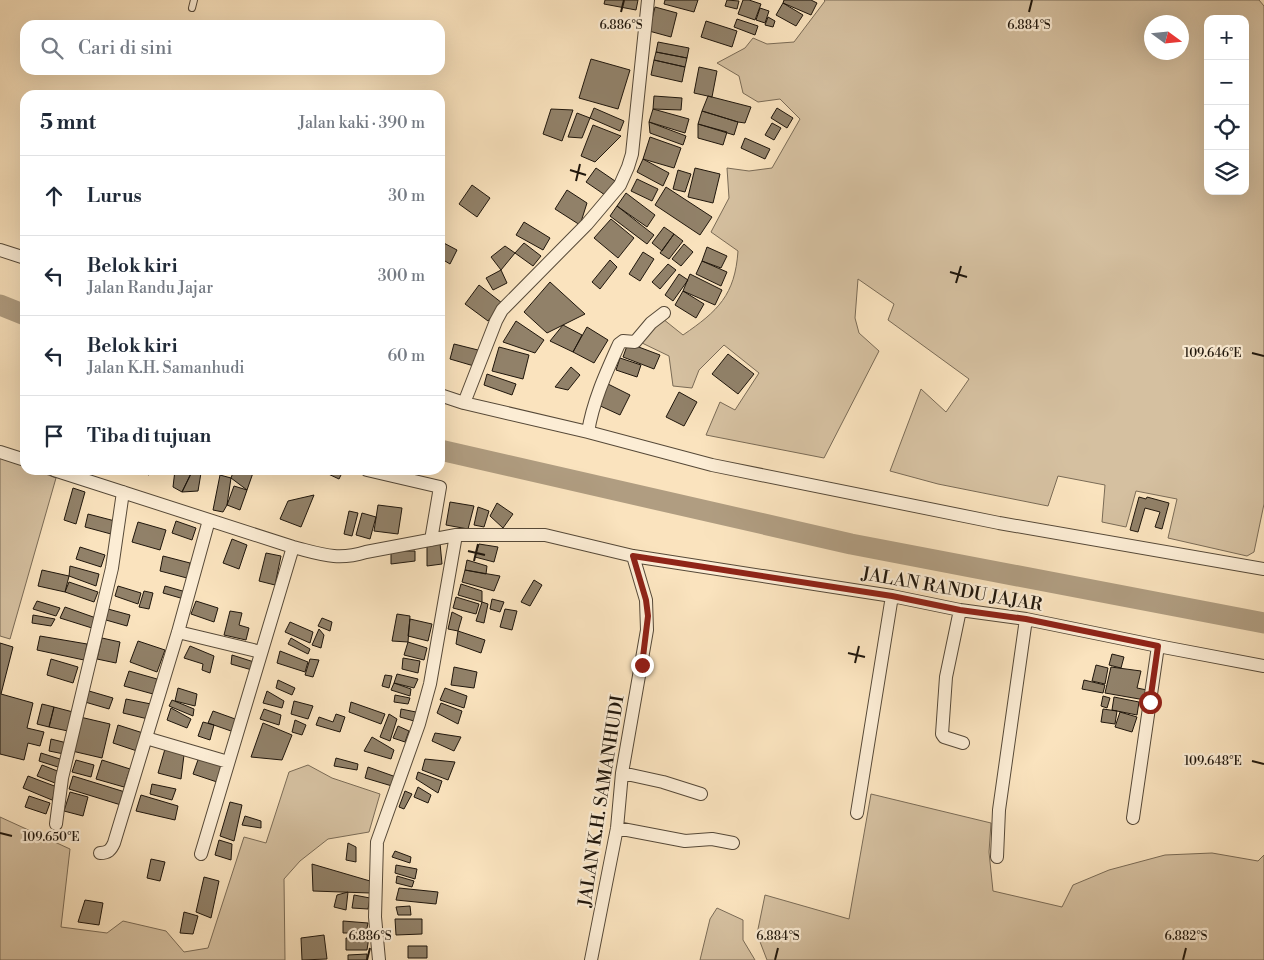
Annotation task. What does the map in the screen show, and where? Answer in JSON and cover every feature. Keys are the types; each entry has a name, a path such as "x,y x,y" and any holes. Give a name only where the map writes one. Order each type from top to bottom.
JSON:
{"street":[{"path":"464,403 502,310 587,224 620,185 625,175 632,154 648,0"},
{"path":"0,250 20,256"},
{"path":"588,432 591,415 605,374 621,342 635,342 664,313"},
{"path":"445,397 712,465 999,523 1264,568"},
{"path":"0,452 20,458"},
{"path":"70,475 293,546 342,557 456,535 545,535 633,556"},
{"path":"388,475 440,487 431,540"},
{"path":"56,824 62,778 112,568 123,492"},
{"path":"100,853 105,853 112,848 178,632 209,520"},
{"path":"379,960 375,917 377,842 419,724 430,684 456,535"},
{"path":"201,854 293,546"},
{"name":"JALAN RANDU JAJAR","path":"633,556 892,596 959,618 1026,619 1156,655 1264,666"},
{"name":"JALAN K.H. SAMANHUDI","path":"591,960 617,828 622,774 642,665 648,616 646,600 633,556"},
{"path":"857,813 892,596"},
{"path":"959,618 946,677 942,734 944,738 963,743"},
{"path":"997,857 999,810 1026,619"},
{"path":"178,632 261,652"},
{"path":"1133,818 1156,655"},
{"path":"146,738 228,762"},
{"path":"622,774 663,782 701,794"},
{"path":"617,828 685,841 712,839 734,844"}],"lane":[{"path":"192,8 194,0"}],"shaded area":[{"path":"824,0 1259,0 1264,6 1264,504 1254,552 1247,556 1168,538 1177,499 1136,491 1126,527 1102,522 1105,485 1058,476 1048,506 938,484 890,471 921,389 946,412 969,379 888,320 894,304 858,279 855,318 859,333 879,351 824,458 706,435 720,402 735,410 759,373 724,345 699,370 692,388 673,386 669,356 640,342 663,319 683,335 706,318 729,291 738,251 711,232 729,198 727,168 749,171 772,168 800,119 780,99 758,102 743,93 739,76 717,63 745,48 753,38 767,44 794,42"},
{"path":"0,458 20,464 20,475 48,475 56,478 10,639 0,636"},
{"path":"308,765 332,778 380,794 369,832 328,839 300,861 284,879 285,960 0,960 0,817 70,849 61,927 107,933 123,921 166,931 184,952 208,948 244,837 266,843 289,772"},
{"path":"871,794 991,823 989,852 993,891 1062,907 1073,885 1109,870 1165,855 1212,853 1258,861 1264,855 1264,960 767,960 757,934 765,895 849,919"},
{"path":"717,908 743,920 743,940 755,960 700,960 710,919"}],"building":[{"path":"605,0 638,0 636,10 604,4"},
{"path":"665,0 698,0 694,12 664,4"},
{"path":"727,0 739,1 737,9 725,6"},
{"path":"743,0 761,4 755,20 738,14"},
{"path":"784,0 811,0 817,3 811,15 783,3"},
{"path":"783,3 803,15 796,26 776,15"},
{"path":"655,7 677,13 671,37 649,31"},
{"path":"760,8 769,11 765,23 756,20"},
{"path":"768,17 775,21 773,27 765,25"},
{"path":"737,19 758,26 755,35 734,27"},
{"path":"706,21 737,31 732,47 701,37"},
{"path":"658,42 689,48 687,58 656,52"},
{"path":"656,52 687,58 685,67 654,60"},
{"path":"591,59 630,70 618,109 579,98"},
{"path":"654,60 685,67 682,82 651,75"},
{"path":"699,67 717,71 712,97 694,93"},
{"path":"654,96 682,98 681,110 653,109"},
{"path":"708,96 751,107 745,123 702,111"},
{"path":"594,108 624,121 620,131 590,118"},
{"path":"777,108 793,118 787,128 771,118"},
{"path":"551,109 573,110 562,141 543,134"},
{"path":"653,109 689,119 685,133 649,122"},
{"path":"702,111 738,122 734,135 698,124"},
{"path":"577,113 590,118 582,138 568,137"},
{"path":"649,122 686,136 683,145 650,133"},
{"path":"772,123 781,128 774,140 765,135"},
{"path":"698,124 727,132 723,145 698,138"},
{"path":"593,125 621,136 595,162 581,156"},
{"path":"650,137 681,148 674,168 643,159"},
{"path":"745,138 770,149 765,159 741,148"},
{"path":"643,159 669,173 663,186 637,172"},
{"path":"596,168 615,181 605,195 586,182"},
{"path":"695,168 720,174 713,203 688,197"},
{"path":"678,170 691,174 685,192 673,189"},
{"path":"637,179 658,189 652,201 631,191"},
{"path":"472,185 490,198 477,217 459,204"},
{"path":"666,187 712,217 700,235 655,205"},
{"path":"567,190 587,203 580,225 555,209"},
{"path":"626,193 655,215 647,227 617,206"},
{"path":"617,206 654,235 647,244 610,216"},
{"path":"611,219 634,238 618,258 594,238"},
{"path":"524,222 550,238 543,250 516,235"},
{"path":"664,227 674,234 662,251 652,243"},
{"path":"674,234 683,241 669,259 660,253"},
{"path":"524,243 541,256 533,266 515,253"},
{"path":"445,244 457,250 450,264 445,261"},
{"path":"684,244 693,252 681,266 672,259"},
{"path":"505,246 515,253 501,270 491,257"},
{"path":"707,247 727,256 721,268 702,261"},
{"path":"643,252 654,259 640,281 629,274"},
{"path":"610,260 617,267 600,289 592,282"},
{"path":"702,261 727,272 721,286 696,274"},
{"path":"668,264 676,270 660,289 652,282"},
{"path":"501,270 507,283 493,290 486,278"},
{"path":"679,274 688,280 673,301 665,295"},
{"path":"690,274 722,290 715,305 683,291"},
{"path":"550,282 585,314 547,333 524,312"},
{"path":"479,285 502,303 488,321 465,304"},
{"path":"683,291 704,304 696,318 675,305"},
{"path":"516,321 544,340 535,353 503,342"},
{"path":"563,325 582,335 573,352 550,341"},
{"path":"587,327 608,340 594,363 573,352"},
{"path":"628,343 660,355 654,369 623,357"},
{"path":"454,344 478,350 474,366 450,359"},
{"path":"499,347 529,355 523,379 492,371"},
{"path":"728,354 754,374 738,394 712,374"},
{"path":"620,358 641,365 637,377 616,370"},
{"path":"571,367 580,375 568,390 555,387"},
{"path":"487,374 516,384 512,395 484,385"},
{"path":"606,383 630,395 620,415 596,404"},
{"path":"679,392 697,402 684,426 666,417"},
{"path":"174,475 190,475 182,492 173,487"},
{"path":"190,475 201,475 198,491 182,492"},
{"path":"220,475 231,478 227,505 223,512 213,510"},
{"path":"232,475 252,475 247,490 231,478"},
{"path":"330,475 341,475 339,479"},
{"path":"234,486 247,490 240,510 227,505"},
{"path":"73,488 85,492 76,524 64,520"},
{"path":"314,495 301,527 280,519 288,501"},
{"path":"1139,497 1146,499 1147,497 1169,503 1162,529 1155,527 1160,512 1145,508 1138,532 1130,530"},
{"path":"450,502 474,506 468,529 446,525"},
{"path":"497,503 513,514 503,528 490,516"},
{"path":"378,505 402,508 398,534 374,531"},
{"path":"478,507 489,511 484,527 474,525"},
{"path":"349,511 358,513 352,536 344,534"},
{"path":"362,513 376,517 370,539 356,535"},
{"path":"88,514 115,521 111,534 85,527"},
{"path":"176,521 196,528 192,540 172,533"},
{"path":"138,522 166,530 160,550 132,542"},
{"path":"232,539 247,545 239,569 223,563"},
{"path":"440,543 442,564 427,566 427,544"},
{"path":"479,544 498,547 494,562 475,557"},
{"path":"80,547 105,555 101,567 76,559"},
{"path":"391,551 415,551 415,561 391,564"},
{"path":"266,553 281,556 275,585 259,581"},
{"path":"163,556 190,563 187,578 160,571"},
{"path":"467,560 487,566 486,574 465,570"},
{"path":"70,566 99,574 96,586 69,576"},
{"path":"42,570 69,576 65,592 38,586"},
{"path":"465,570 500,576 494,591 462,582"},
{"path":"534,580 542,585 530,606 521,602"},
{"path":"69,582 98,592 94,602 65,592"},
{"path":"461,584 482,591 482,602 458,595"},
{"path":"118,586 141,593 138,604 115,596"},
{"path":"165,586 186,592 184,599 163,593"},
{"path":"144,591 153,593 149,609 139,607"},
{"path":"456,597 479,604 476,614 453,608"},
{"path":"492,599 504,602 500,612 490,609"},
{"path":"37,601 60,608 56,616 33,609"},
{"path":"196,601 218,608 214,622 191,614"},
{"path":"482,602 488,604 484,623 476,621"},
{"path":"65,607 96,618 92,628 60,618"},
{"path":"108,609 130,615 127,626 106,620"},
{"path":"505,609 517,611 512,630 500,627"},
{"path":"230,611 242,613 239,625 249,628 246,640 224,635"},
{"path":"452,612 462,617 458,631 448,629"},
{"path":"397,614 410,616 408,642 392,641"},
{"path":"33,615 55,619 51,626 32,623"},
{"path":"322,618 332,622 330,631 318,626"},
{"path":"410,619 432,624 428,641 408,636"},
{"path":"290,622 313,632 310,643 285,632"},
{"path":"319,629 324,635 321,648 312,645"},
{"path":"458,631 485,640 481,653 456,644"},
{"path":"40,636 87,644 84,660 37,650"},
{"path":"102,638 120,642 116,663 97,659"},
{"path":"291,638 310,649 308,654 288,644"},
{"path":"138,641 165,650 157,672 130,662"},
{"path":"408,642 427,648 424,660 404,655"},
{"path":"0,643 13,647 1,694 33,703 27,728 44,732 40,746 28,743 24,760 0,754"},
{"path":"190,646 214,656 210,673 202,670 203,664 184,658"},
{"path":"280,651 308,662 305,672 277,663"},
{"path":"1112,654 1124,657 1121,668 1109,665"},
{"path":"232,655 254,662 252,670 231,664"},
{"path":"403,658 420,661 418,673 402,669"},
{"path":"51,659 78,667 73,683 47,675"},
{"path":"310,659 319,660 313,677 305,675"},
{"path":"1096,665 1108,668 1105,684 1092,681"},
{"path":"454,667 477,672 474,688 451,685"},
{"path":"1111,667 1141,671 1137,688 1147,690 1145,700 1105,693"},
{"path":"129,671 157,679 153,694 124,686"},
{"path":"397,674 418,679 414,688 394,683"},
{"path":"385,675 392,676 389,688 382,686"},
{"path":"278,680 295,688 292,695 276,688"},
{"path":"1084,680 1105,685 1103,693 1082,689"},
{"path":"394,683 411,689 410,696 391,690"},
{"path":"178,688 197,694 195,706 175,701"},
{"path":"445,688 467,696 464,708 440,700"},
{"path":"89,691 113,698 109,709 85,702"},
{"path":"267,691 284,701 282,708 263,703"},
{"path":"395,695 410,698 408,704 394,702"},
{"path":"1103,696 1110,698 1107,708 1101,706"},
{"path":"1114,697 1139,702 1137,715 1112,710"},
{"path":"126,699 151,704 148,719 123,713"},
{"path":"172,700 194,709 193,716 169,706"},
{"path":"294,701 313,706 308,719 291,714"},
{"path":"351,702 385,714 381,724 349,712"},
{"path":"441,703 462,711 458,724 437,713"},
{"path":"42,704 54,707 49,727 37,724"},
{"path":"54,707 73,712 68,731 49,727"},
{"path":"171,708 191,719 187,728 167,720"},
{"path":"264,709 281,715 279,725 260,719"},
{"path":"401,709 416,712 414,721 400,717"},
{"path":"1103,709 1117,711 1115,724 1101,722"},
{"path":"213,711 238,720 234,732 208,723"},
{"path":"1120,712 1137,717 1132,732 1115,727"},
{"path":"336,714 345,717 340,732 316,725 319,717 333,722"},
{"path":"389,714 397,719 390,741 380,737"},
{"path":"80,717 110,724 102,758 72,751"},
{"path":"295,720 306,725 302,735 292,732"},
{"path":"203,722 214,725 210,740 198,736"},
{"path":"263,723 292,735 282,760 251,757"},
{"path":"118,725 143,733 137,751 113,743"},
{"path":"398,726 409,731 405,742 393,738"},
{"path":"435,733 461,737 454,751 432,741"},
{"path":"372,737 394,750 391,759 364,751"},
{"path":"51,739 67,743 64,754 49,751"},
{"path":"165,749 184,755 181,779 158,773"},
{"path":"41,753 63,760 61,768 39,761"},
{"path":"199,757 221,765 217,782 193,774"},
{"path":"336,758 358,764 357,770 334,766"},
{"path":"425,759 455,762 448,780 422,770"},
{"path":"76,760 94,765 91,777 72,772"},
{"path":"102,760 130,769 124,787 96,779"},
{"path":"42,765 60,772 55,783 37,776"},
{"path":"368,767 396,777 392,786 365,778"},
{"path":"418,772 442,781 438,793 416,779"},
{"path":"28,776 57,787 52,800 23,788"},
{"path":"73,776 125,792 121,805 69,789"},
{"path":"152,784 176,789 172,800 150,794"},
{"path":"418,787 431,795 428,803 414,797"},
{"path":"405,791 412,794 404,809 399,807"},
{"path":"70,792 88,797 83,816 64,811"},
{"path":"141,795 178,806 175,820 136,811"},
{"path":"29,796 50,803 46,814 25,807"},
{"path":"230,802 242,805 234,841 220,836"},
{"path":"245,816 261,821 261,828 242,825"},
{"path":"219,840 232,844 231,860 215,855"},
{"path":"348,843 356,847 356,862 346,860"},
{"path":"395,851 411,857 410,863 392,857"},
{"path":"151,859 165,862 160,881 147,878"},
{"path":"312,864 370,881 370,893 313,891"},
{"path":"396,865 417,869 415,879 395,873"},
{"path":"397,876 414,881 412,887 396,883"},
{"path":"204,877 219,881 211,918 196,912"},
{"path":"399,888 438,892 436,904 396,900"},
{"path":"348,892 346,910 334,907 337,895"},
{"path":"354,895 370,898 368,909 352,908"},
{"path":"85,900 103,903 99,925 78,922"},
{"path":"410,906 411,915 398,915 396,907"},
{"path":"184,912 198,916 193,934 180,933"},
{"path":"395,919 422,919 422,934 396,935"},
{"path":"343,921 368,923 366,933 343,933"},
{"path":"324,935 327,959 302,960 301,938"},
{"path":"369,937 367,950 346,950 346,938"},
{"path":"408,946 427,946 427,958 408,958"},
{"path":"367,954 367,960 348,960 348,955"}],"waterway":[{"path":"0,305 20,313"},
{"path":"445,451 851,544 1264,623"}],"route":[{"path":"642,665 648,616 646,600 633,556 892,596 960,610 1026,619 1158,646 1150,702"}]}
